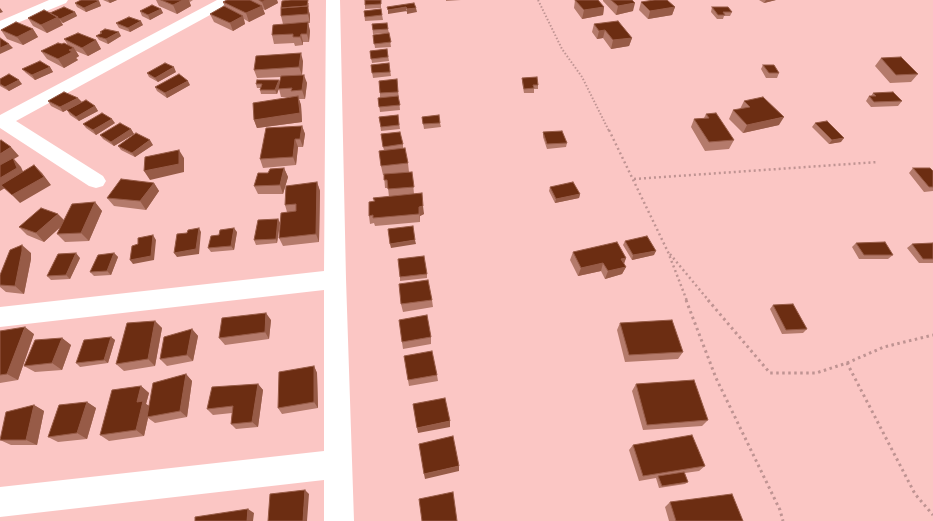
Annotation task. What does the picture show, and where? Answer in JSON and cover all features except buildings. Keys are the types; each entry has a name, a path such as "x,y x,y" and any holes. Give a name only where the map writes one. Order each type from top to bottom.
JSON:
{"street":[{"path":"0,26 61,0"},
{"path":"96,181 1,121 227,0"},
{"path":"333,0 337,464 339,521"},
{"path":"0,317 335,279"},
{"path":"0,502 337,464"}],"path":[{"path":"538,0 562,49 582,77 634,179 668,252 716,378 780,510 783,521"},
{"path":"634,179 878,162"},
{"path":"668,252 770,373 816,372 847,363 884,347 933,335"},
{"path":"847,363 915,494 933,515"}]}
